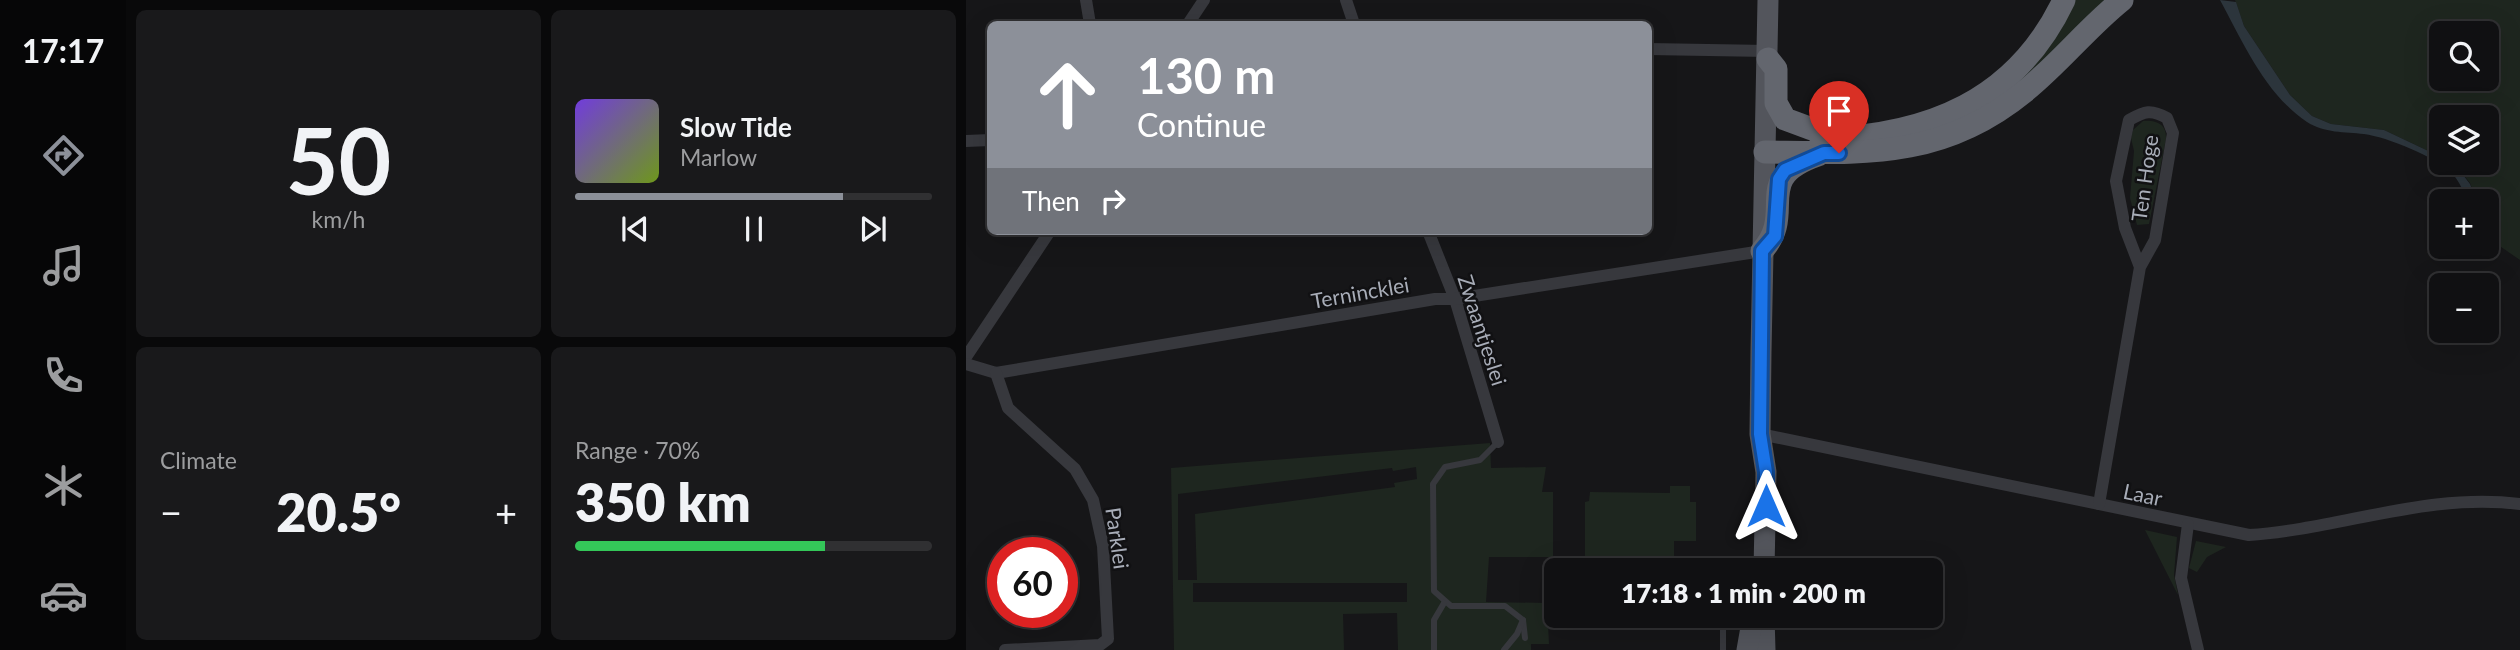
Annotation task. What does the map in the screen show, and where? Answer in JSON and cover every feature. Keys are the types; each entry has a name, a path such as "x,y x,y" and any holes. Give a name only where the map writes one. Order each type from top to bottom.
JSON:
{"highway":[{"path":"1765,145 1887,133 1936,120 2001,85 2034,52 2064,0"},
{"path":"1765,145 1824,153 1887,150 1951,137 1983,122 2024,92 2122,0"},
{"path":"1768,55 1776,69 1776,103 1786,121 1812,129 1846,130 1860,135"},
{"path":"1762,251 1775,236 1779,179 1785,170 1824,153"}],"main road":[{"path":"1764,558 1766,472 1760,434 1768,0"},
{"path":"1755,558 1753,472 1760,434"},
{"path":"1747,650 1755,628"},
{"path":"1760,628 1765,650"}],"street":[{"path":"1086,0 1090,21"},
{"path":"1190,21 1204,0"},
{"path":"1346,0 1353,21"},
{"path":"1652,49 1768,55"},
{"name":"Ten Hoge","path":"2099,504 2140,267 2155,240 2173,133 2167,118 2154,111 2144,111 2129,120 2116,181 2125,228 2140,267"},
{"path":"966,141 987,140"},
{"path":"966,357 1047,235"},
{"name":"Zwaantjeslei","path":"1430,235 1455,299 1498,442"},
{"name":"Ternincklei","path":"966,364 996,373 1435,299 1455,299 1762,251"},
{"name":"Parklei","path":"996,373 1008,408 1076,469 1093,500 1103,546 1108,639 1100,645 1005,650"},
{"name":"Laar","path":"1760,434 2249,535 2280,533 2445,501 2492,500 2520,503"},
{"path":"2188,524 2181,578 2198,650"}],"lane":[{"path":"1498,442 1480,460 1445,467 1433,484 1432,581 1434,591 1444,603 1451,606 1505,606 1523,620 1525,638"},
{"path":"1434,650 1434,620 1444,603"},
{"path":"1504,650 1517,634 1523,620"},
{"path":"1723,628 1723,650"}],"shaded area":[{"path":"2072,0 2106,0 2033,75 1969,114"},
{"path":"2220,0 2236,2 2244,26 2290,95 2312,116 2331,124 2384,130 2429,151 2429,158 2398,143 2374,136 2320,128 2307,122 2279,97 2247,50"},
{"path":"2235,0 2520,0 2520,260 2499,246 2499,189 2472,189 2464,175 2499,175 2499,105 2429,105 2429,151 2384,130 2331,124 2312,116 2290,95 2244,26"},
{"path":"2143,121 2152,121 2163,126 2166,139 2149,224 2137,225 2130,198 2134,151 2131,138 2133,130"},
{"path":"2453,175 2463,175 2472,189 2462,189"},
{"path":"1490,443 1491,468 1546,467 1542,492 1553,492 1553,557 1489,557 1486,602 1544,603 1544,628 1548,628 1549,644 1531,644 1531,650 1398,650 1397,613 1343,614 1344,650 1174,650 1171,468","holes":["1416,467 1417,479 1394,483 1395,487 1195,514 1197,580 1178,580 1178,494 1392,468 1393,471","1193,583 1407,583 1407,602 1193,602"]},
{"path":"1670,486 1690,486 1690,502 1696,502 1696,541 1674,541 1674,558 1585,558 1585,502 1589,501 1590,492 1670,493"},
{"path":"2145,530 2177,537 2174,575 2178,595"},
{"path":"2196,541 2226,547 2207,557 2197,572 2189,568"}],"route":[{"path":"1766,506 1766,472 1760,434 1762,251 1775,236 1779,179 1785,170 1824,153 1839,153"}]}
